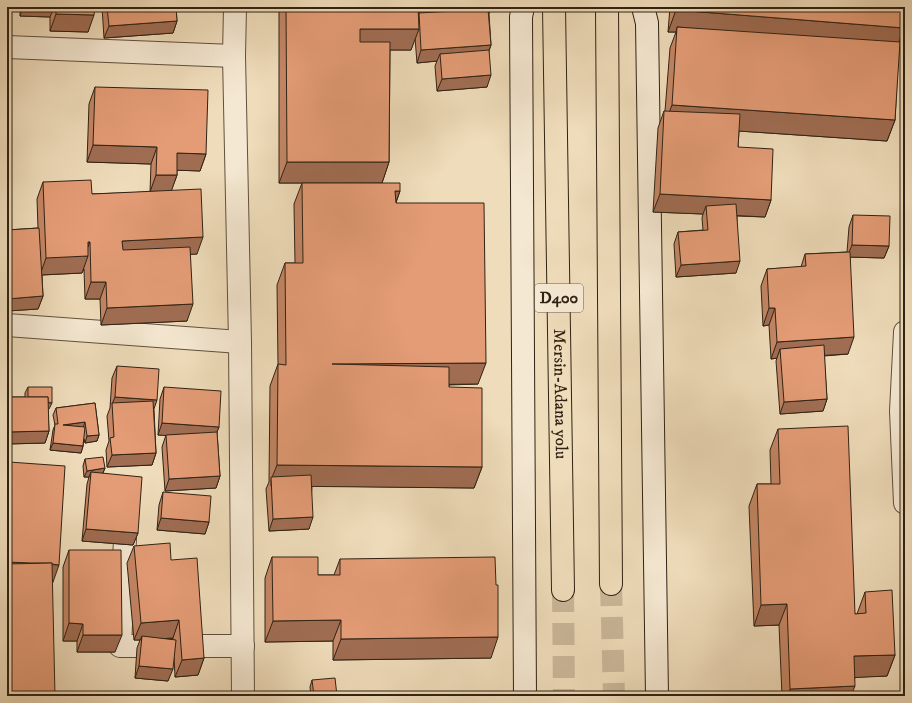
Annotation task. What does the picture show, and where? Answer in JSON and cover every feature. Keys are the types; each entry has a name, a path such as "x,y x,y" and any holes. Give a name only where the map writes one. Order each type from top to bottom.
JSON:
{"highway":[{"name":"Mersin-Adana yolu","path":"554,7 563,590"},
{"path":"607,7 611,584"}],"street":[{"path":"235,7 234,56 240,342 243,696"},
{"path":"523,7 520,17 525,696"},
{"path":"643,7 647,23 657,696"},
{"path":"7,47 234,56"},
{"path":"7,324 240,342"},
{"path":"905,332 903,411 905,503"},
{"path":"125,539 120,646 243,646"}],"building":[{"path":"56,7 95,7 94,15 56,14"},
{"path":"107,7 176,7 177,21 109,26"},
{"path":"286,7 418,7 419,29 360,29 360,42 390,42 389,162 287,162"},
{"path":"676,7 905,7 905,15 904,28 676,10"},
{"path":"488,9 491,45 421,50 419,13"},
{"path":"677,27 900,42 895,120 672,105"},
{"path":"489,50 491,75 442,79 440,54"},
{"path":"95,87 208,90 206,154 177,153 177,175 156,175 157,147 93,145"},
{"path":"664,111 740,114 738,147 773,149 771,200 660,194"},
{"path":"91,180 92,194 201,189 203,237 122,241 123,250 190,247 193,304 107,308 106,282 91,282 90,242 88,242 88,256 46,258 43,182"},
{"path":"302,183 400,183 400,191 395,191 396,203 484,203 486,363 332,364 449,367 449,387 482,388 482,467 277,465 278,364 286,365 285,263 303,263"},
{"path":"736,204 740,261 681,265 678,232 708,230 706,206"},
{"path":"853,215 890,216 889,246 852,245"},
{"path":"39,228 43,296 7,299 7,230"},
{"path":"850,252 854,337 777,342 775,308 769,308 767,269 806,266 805,254"},
{"path":"824,345 827,399 784,402 780,349"},
{"path":"117,366 159,369 157,400 115,397"},
{"path":"28,387 52,387 52,403 48,402 48,397 28,397"},
{"path":"164,387 221,391 219,427 162,423"},
{"path":"7,397 48,397 49,431 7,432"},
{"path":"153,401 156,453 112,455 110,438 114,437 112,403"},
{"path":"95,403 99,435 87,436 85,422 63,425 85,427 83,446 53,443 55,424 58,424 56,408"},
{"path":"848,426 855,614 866,613 865,592 892,590 895,655 854,656 855,686 790,689 787,604 761,605 757,484 780,484 778,429"},
{"path":"217,432 220,476 169,479 166,435"},
{"path":"103,457 105,468 87,471 85,459"},
{"path":"9,462 65,466 59,565 52,563 7,562 7,494"},
{"path":"91,472 142,477 138,533 86,529"},
{"path":"311,475 313,517 273,519 271,477"},
{"path":"163,492 211,496 209,522 161,518"},
{"path":"170,543 171,560 197,558 204,658 182,660 179,620 141,623 134,546"},
{"path":"69,550 121,550 122,635 83,635 83,624 69,623"},
{"path":"272,557 318,557 318,575 340,575 340,559 495,557 496,585 498,585 498,637 341,639 341,620 273,621"},
{"path":"52,563 55,696 7,696 7,564"},
{"path":"142,636 176,640 173,669 139,666"},
{"path":"335,678 337,696 314,696 312,680"}],"tunnel":[{"path":"611,584 614,696"},
{"path":"563,590 564,696"}]}
